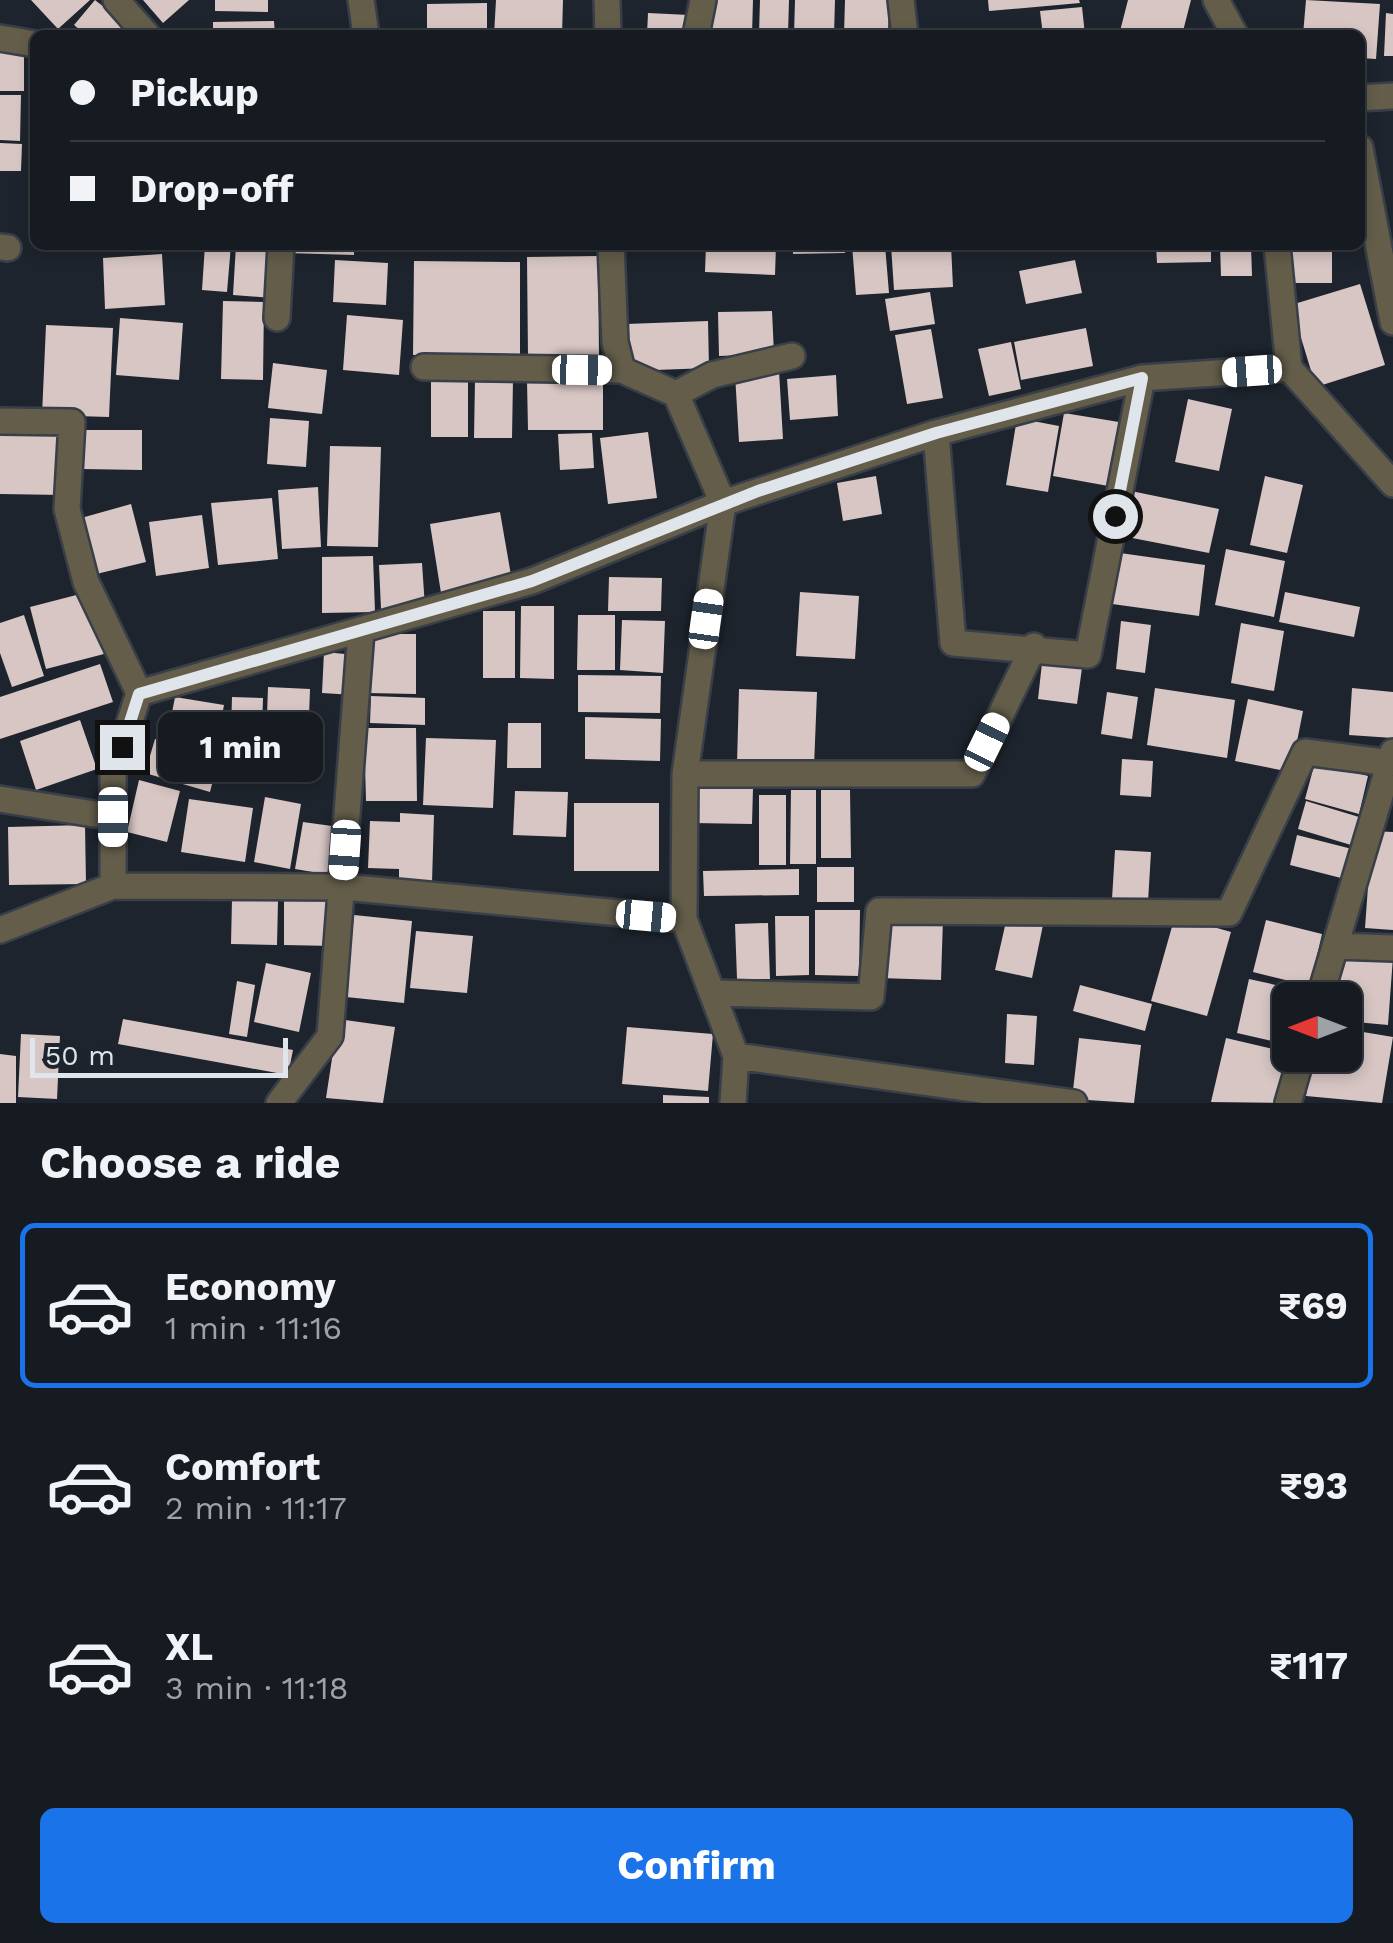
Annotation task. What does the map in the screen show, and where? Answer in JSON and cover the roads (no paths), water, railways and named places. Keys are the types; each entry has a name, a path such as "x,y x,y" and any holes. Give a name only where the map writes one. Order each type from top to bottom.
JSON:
{"street":[{"path":"116,0 143,30"},
{"path":"361,0 365,30"},
{"path":"607,0 608,30"},
{"path":"697,30 703,0"},
{"path":"900,0 904,30"},
{"path":"1216,0 1232,30"},
{"path":"0,38 30,43"},
{"path":"1365,98 1393,96"},
{"path":"1365,174 1393,322"},
{"path":"277,318 281,250"},
{"path":"611,250 615,342 622,370"},
{"path":"1277,250 1288,368 1393,484"},
{"path":"676,394 712,375 792,356"},
{"path":"424,367 622,370 676,394 723,503 685,774 684,919 736,1056 733,1103"},
{"path":"139,694 532,581 723,503 936,433 1142,378 1288,368"},
{"path":"936,433 953,642 1034,646 1088,654 1142,378"},
{"path":"0,421 72,422 67,509 86,582 139,694 113,774 113,886"},
{"path":"280,1101 330,1036 361,631"},
{"path":"685,774 972,774 1034,646"},
{"path":"712,994 871,997 879,911 1230,913 1305,752 1392,758 1324,982"},
{"path":"0,799 113,817"},
{"path":"0,930 113,886 343,887 684,919"},
{"path":"1335,946 1393,948"},
{"path":"736,1056 1074,1103"},
{"path":"1288,1103 1297,1072"},
{"path":"280,1101 308,1103"}]}
